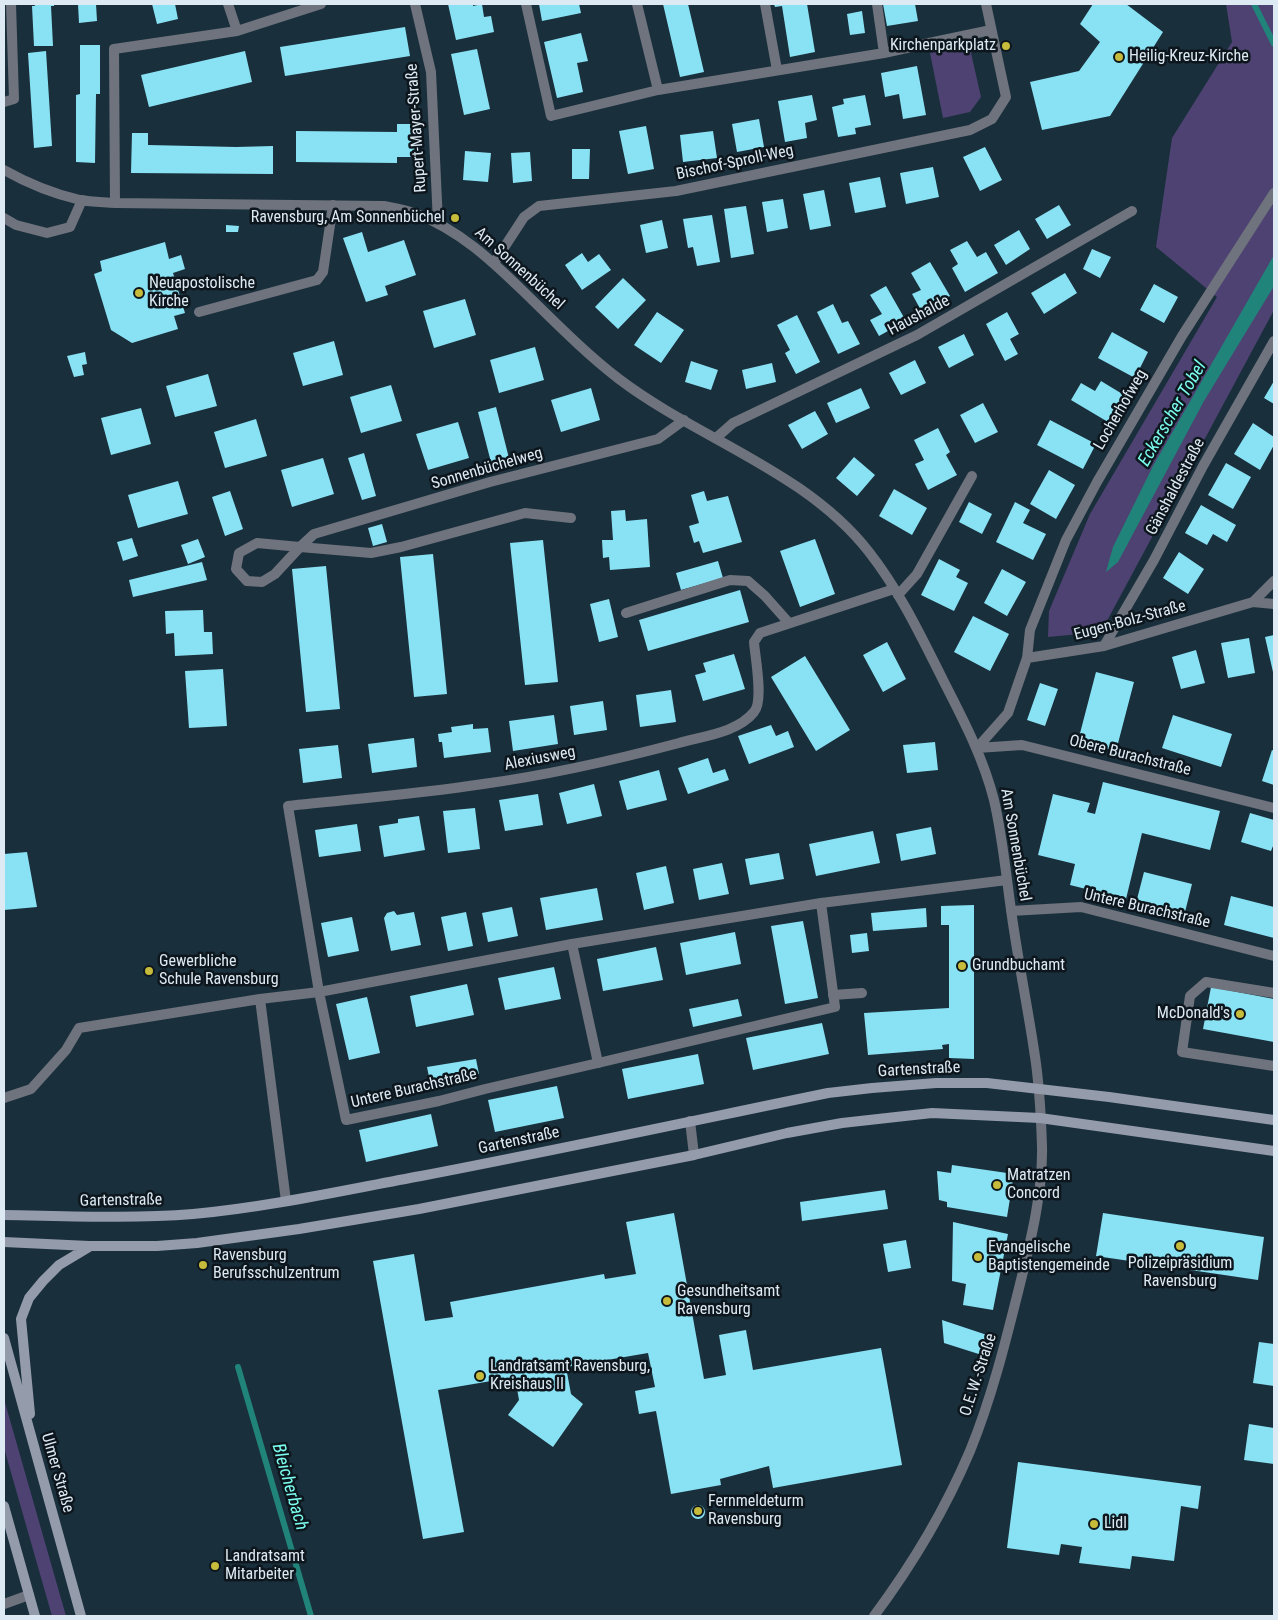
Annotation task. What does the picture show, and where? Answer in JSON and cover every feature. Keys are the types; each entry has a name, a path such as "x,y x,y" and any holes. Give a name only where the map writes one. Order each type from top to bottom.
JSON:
{"main road":[{"name":"Gartenstraße","path":"4,1215 94,1217 192,1214 286,1201 465,1167 828,1093 872,1088 945,1083 988,1083 1274,1120"},
{"path":"4,1242 89,1246 157,1246 197,1243 299,1229 419,1209 694,1155 787,1133 842,1123 932,1114 1040,1118 1274,1152"},
{"path":"33,1440 21,1318 29,1298 43,1281 59,1265 89,1246"},
{"name":"Ulmer Straße","path":"4,1338 81,1616"},
{"path":"4,1506 35,1616"}],"street":[{"path":"4,102 14,99 11,4"},
{"path":"228,4 236,31"},
{"path":"115,203 114,49 236,31 321,4"},
{"name":"Rupert-Mayer-Straße","path":"414,4 431,72 438,223"},
{"path":"526,4 552,116 658,90 884,52 991,30 986,4"},
{"path":"637,4 658,90"},
{"path":"765,4 777,70"},
{"path":"876,4 884,52"},
{"name":"Bischof-Sproll-Weg","path":"494,263 524,217 539,206 676,190 970,130 992,119 1006,97 991,30"},
{"name":"Am Sonnenbüchel","path":"4,170 59,194 82,200 115,203 384,206 413,212 438,223 467,241 494,263 587,352 622,382 804,492 839,519 868,551 896,592 931,655 977,748 994,800 1035,1056 1038,1088"},
{"name":"Locherhofweg","path":"1027,658 1030,630 1066,540 1097,482 1182,336 1274,193"},
{"path":"4,218 16,225 47,233 70,227 82,200"},
{"path":"199,312 316,280 323,272 333,205"},
{"name":"Haushalde","path":"716,438 733,423 917,335 1132,211"},
{"name":"Gänshaldestraße","path":"1104,646 1154,560 1203,466 1274,341"},
{"name":"Sonnenbüchelweg","path":"571,518 525,513 371,553 300,547 256,544 239,553 236,569 247,581 262,582 275,574 300,547 314,534 490,482 658,439 684,420"},
{"path":"896,592 917,574 972,476"},
{"path":"626,613 730,580 748,581 765,596 789,623"},
{"path":"1254,602 1274,581"},
{"name":"Alexiusweg","path":"319,992 288,806 484,784 582,766 720,732 743,723 756,711 759,699 754,642 760,633 896,592"},
{"path":"1254,602 1274,604"},
{"name":"Eugen-Bolz-Straße","path":"1027,658 1104,646 1254,602"},
{"path":"977,748 1008,713 1027,658"},
{"name":"Obere Burachstraße","path":"977,748 1022,745 1274,808"},
{"path":"4,1098 31,1089 66,1050 79,1028 260,999 319,992 572,944 820,903 1007,880"},
{"path":"820,903 833,996 862,993"},
{"name":"Untere Burachstraße","path":"1011,911 1081,907 1274,956"},
{"path":"572,944 598,1063"},
{"path":"1274,993 1206,982 1190,996 1182,1052 1274,1066"},
{"name":"Untere Burachstraße","path":"319,992 346,1120 439,1101 835,1007 833,996"},
{"path":"260,999 286,1201"},
{"path":"1038,1088 1040,1118"},
{"name":"O.E.W.-Straße","path":"874,1616 915,1556 946,1501 970,1450 990,1394 1010,1324 1033,1229 1042,1150 1040,1118"},
{"path":"690,1121 694,1155"},
{"path":"4,1604 29,1595"}],"shaded area":[{"path":"1226,4 1273,4 1274,8 1274,310 1101,632 1048,637 1049,611 1090,514 1217,297 1156,247 1172,138 1232,42"},
{"path":"969,44 981,97 970,112 943,118 930,53"},
{"path":"1274,255 1274,286 1204,401 1118,562 1106,572 1113,547 1153,466"},
{"path":"4,1399 66,1616 52,1616 4,1448"}],"building":[{"path":"34,4 54,4 54,6 51,6 53,46 34,46 32,6 35,6"},
{"path":"78,4 96,4 97,21 79,23"},
{"path":"152,4 175,4 178,19 157,24"},
{"path":"448,4 473,4 473,6 482,4 484,17 491,16 494,32 456,40"},
{"path":"539,4 579,4 581,13 542,21"},
{"path":"663,4 688,4 704,72 680,77"},
{"path":"774,4 807,4 815,52 790,57 782,6 775,7"},
{"path":"883,4 915,4 918,21 887,26"},
{"name":"Heilig-Kreuz-Kirche","path":"1093,4 1126,4 1163,32 1110,116 1042,130 1030,82 1079,71 1100,42 1080,24"},
{"path":"862,11 865,33 850,35 847,14"},
{"path":"405,27 410,56 285,76 280,47"},
{"path":"581,33 588,61 577,63 583,92 557,98 544,42"},
{"path":"80,45 100,45 100,94 96,94 95,163 76,162 76,95 80,94"},
{"path":"477,49 490,109 464,115 451,54"},
{"path":"46,51 52,146 34,148 28,53"},
{"path":"245,51 252,82 149,107 141,75"},
{"path":"917,66 926,115 903,119 899,94 885,97 881,73"},
{"path":"812,95 817,120 805,123 807,138 785,142 778,101"},
{"path":"865,95 871,125 855,128 856,134 838,137 832,107 844,104 843,99"},
{"path":"759,119 764,147 737,152 732,124"},
{"path":"397,124 417,124 417,157 397,157 397,163 296,162 296,131 397,132"},
{"path":"646,126 654,169 628,174 619,131"},
{"path":"713,131 717,158 683,162 680,135"},
{"path":"132,133 148,133 148,145 273,146 273,174 131,173"},
{"path":"985,147 1002,180 980,191 963,157"},
{"path":"572,149 590,149 589,179 572,179"},
{"path":"465,151 491,153 488,182 463,180"},
{"path":"530,152 532,181 513,183 511,153"},
{"path":"933,167 939,197 906,204 900,173"},
{"path":"880,177 886,207 855,213 849,183"},
{"path":"824,190 831,226 810,230 803,194"},
{"path":"783,199 788,228 767,232 762,202"},
{"path":"1059,205 1071,225 1047,239 1035,219"},
{"path":"746,206 754,254 731,258 724,209"},
{"path":"712,215 720,262 697,266 693,247 688,248 683,219"},
{"path":"662,220 668,248 646,253 640,225"},
{"path":"226,225 239,226 238,232 226,232"},
{"path":"1019,230 1030,249 1006,265 994,245"},
{"path":"362,232 368,252 404,240 416,275 385,286 388,295 366,302 343,238"},
{"path":"967,241 977,257 986,252 998,273 965,292 952,268 958,264 950,250"},
{"name":"Neuapostolische Kirche","path":"165,242 169,259 181,255 185,269 173,273 185,313 174,316 178,329 132,343 111,330 94,274 102,271 100,261"},
{"path":"1092,249 1111,257 1100,278 1083,269"},
{"path":"582,253 588,262 599,254 611,270 582,290 565,265"},
{"path":"930,262 950,296 922,312 912,294 921,290 911,273"},
{"path":"1065,273 1077,293 1044,314 1031,293"},
{"path":"623,278 646,300 618,329 595,307"},
{"path":"1154,284 1178,297 1164,323 1140,310"},
{"path":"886,286 906,321 879,336 870,320 882,314 870,295"},
{"path":"465,299 476,335 434,348 423,311"},
{"path":"833,304 842,323 848,321 860,344 838,354 817,312"},
{"path":"657,312 684,330 661,363 634,345"},
{"path":"1007,312 1019,334 1010,339 1018,354 1005,361 986,324"},
{"path":"797,315 820,362 796,374 785,353 790,350 777,325"},
{"path":"1112,332 1148,352 1135,378 1098,358"},
{"path":"964,334 974,355 949,368 938,347"},
{"path":"334,341 343,375 303,386 293,353"},
{"path":"535,347 544,380 499,393 490,360"},
{"path":"85,352 87,364 82,365 84,375 74,377 67,356"},
{"path":"915,360 926,383 901,395 889,373"},
{"path":"691,361 718,370 711,390 685,382"},
{"path":"772,363 776,382 746,389 742,370"},
{"path":"208,374 217,406 175,417 166,386"},
{"path":"1101,381 1124,395 1108,422 1071,400 1081,383 1095,391"},
{"path":"1274,381 1274,404 1264,398"},
{"path":"391,385 402,421 361,433 350,397"},
{"path":"591,388 600,420 561,432 551,400"},
{"path":"861,388 870,408 836,423 827,403"},
{"path":"983,403 998,432 975,443 960,415"},
{"path":"496,407 511,466 493,470 478,412"},
{"path":"141,408 151,444 111,455 101,418"},
{"path":"815,411 828,434 802,449 788,425"},
{"path":"256,419 267,456 225,468 214,432"},
{"path":"1050,420 1096,444 1083,469 1037,445"},
{"path":"458,422 469,458 428,470 416,434"},
{"path":"1253,423 1274,437 1274,445 1260,470 1234,454"},
{"path":"938,428 950,452 946,455 957,475 928,490 915,464 924,460 914,440"},
{"path":"364,453 376,496 362,500 348,458"},
{"path":"854,457 875,475 857,496 836,478"},
{"path":"323,458 334,494 292,507 281,470"},
{"path":"1226,463 1251,477 1233,509 1208,495"},
{"path":"1049,470 1075,485 1056,519 1030,504"},
{"path":"178,481 188,514 138,528 128,495"},
{"path":"894,489 927,508 912,535 879,516"},
{"path":"230,491 243,529 225,536 212,497"},
{"path":"704,491 707,501 728,496 742,542 703,553 699,541 694,543 689,526 699,523 691,495"},
{"path":"969,502 992,514 982,534 959,522"},
{"path":"1015,502 1030,510 1023,523 1046,534 1033,560 996,542"},
{"path":"1201,505 1236,525 1227,542 1213,534 1207,545 1185,533"},
{"path":"625,510 626,521 647,519 650,567 610,570 609,557 603,558 602,540 613,540 611,511"},
{"path":"382,524 387,542 373,546 368,528"},
{"path":"132,538 138,556 123,561 117,542"},
{"path":"198,539 205,557 188,564 181,545"},
{"path":"815,539 835,594 800,607 780,551"},
{"path":"543,540 558,682 525,685 510,543"},
{"path":"1179,552 1204,569 1188,594 1163,578"},
{"path":"433,554 447,694 414,697 400,557"},
{"path":"939,559 960,570 956,577 968,583 954,611 921,595"},
{"path":"718,561 723,578 681,590 676,573"},
{"path":"202,562 207,580 133,597 129,580"},
{"path":"326,566 340,709 306,712 292,569"},
{"path":"1002,569 1026,582 1007,616 984,603"},
{"path":"740,590 749,622 648,651 639,620"},
{"path":"609,599 618,637 599,642 590,604"},
{"path":"203,610 204,632 212,632 213,654 175,656 174,633 166,634 165,611"},
{"path":"973,616 1009,634 990,671 954,652"},
{"path":"1274,635 1274,672 1273,672 1265,637"},
{"path":"1249,638 1255,673 1228,678 1221,643"},
{"path":"887,642 906,679 883,692 863,655"},
{"path":"1196,650 1205,683 1181,689 1172,657"},
{"path":"734,654 745,689 703,701 695,675 706,672 703,663"},
{"path":"805,656 850,730 816,751 771,677"},
{"path":"223,669 227,726 189,728 185,671"},
{"path":"1096,672 1134,682 1116,751 1078,741"},
{"path":"1040,683 1058,689 1045,726 1027,720"},
{"path":"671,690 676,722 640,727 636,695"},
{"path":"603,701 607,730 574,735 570,706"},
{"path":"554,715 558,744 513,751 509,721"},
{"path":"1173,715 1232,734 1221,767 1162,748"},
{"path":"473,724 473,729 488,728 491,752 444,758 442,742 439,742 438,734 452,732 451,727"},
{"path":"771,725 776,736 788,731 794,747 749,764 738,736"},
{"path":"414,738 417,767 372,773 368,744"},
{"path":"935,742 938,770 907,773 903,745"},
{"path":"338,745 342,778 303,783 299,749"},
{"path":"1272,750 1274,751 1274,785 1262,781"},
{"path":"708,758 713,773 725,769 729,780 688,794 678,768"},
{"path":"659,770 667,800 627,810 619,781"},
{"path":"1103,782 1220,811 1210,850 1142,833 1126,899 1070,885 1075,864 1038,855 1053,794 1090,803 1087,812 1095,814"},
{"path":"594,784 602,816 567,824 559,793"},
{"path":"538,794 543,825 505,831 499,800"},
{"path":"475,808 480,849 448,853 443,811"},
{"path":"1250,813 1274,820 1274,847 1271,851 1241,842"},
{"path":"419,816 425,850 384,857 379,826 398,823 398,819"},
{"path":"357,824 361,851 319,857 315,830"},
{"path":"931,827 936,854 901,861 896,834"},
{"path":"873,831 880,863 816,876 809,844"},
{"path":"27,852 37,907 4,910 4,854"},
{"path":"779,853 784,879 750,885 745,859"},
{"path":"722,863 729,894 699,900 693,869"},
{"path":"666,866 674,903 644,910 636,873"},
{"path":"1144,872 1192,884 1184,916 1136,903"},
{"path":"597,888 603,920 546,930 540,898"},
{"path":"1231,896 1274,907 1274,938 1224,925"},
{"name":"Grundbuchamt","path":"974,905 974,1059 949,1058 949,1044 942,1045 943,1049 868,1055 864,1013 949,1008 949,925 941,925 941,906"},
{"path":"512,907 518,936 488,942 482,913"},
{"path":"926,908 927,927 873,931 871,913"},
{"path":"394,911 397,915 414,912 421,945 391,951 384,918 387,913"},
{"path":"466,912 473,946 448,951 441,917"},
{"path":"352,917 359,951 328,957 321,923"},
{"path":"803,921 818,998 785,1004 771,926"},
{"path":"735,932 741,964 686,975 680,943"},
{"path":"867,933 869,951 852,953 850,935"},
{"path":"656,947 663,980 603,991 597,959"},
{"path":"554,967 561,999 505,1010 498,978"},
{"path":"467,984 474,1015 416,1027 410,996"},
{"name":"McDonald's","path":"1211,987 1274,999 1274,1042 1203,1029"},
{"path":"367,997 380,1053 349,1060 336,1004"},
{"path":"738,999 742,1016 693,1027 689,1009"},
{"path":"822,1023 829,1054 753,1070 746,1038"},
{"path":"698,1054 704,1084 628,1099 622,1069"},
{"path":"476,1059 479,1074 430,1082 427,1067"},
{"path":"557,1086 564,1118 495,1132 488,1100"},
{"path":"431,1114 438,1146 366,1162 359,1130"},
{"path":"952,1165 1014,1174 1007,1217 947,1207 947,1202 939,1200 937,1171 951,1173"},
{"path":"885,1190 888,1209 802,1221 800,1202"},
{"name":"Landratsamt Ravensburg, Kreishaus II","path":"674,1213 704,1379 726,1375 719,1335 746,1330 753,1370 881,1348 902,1465 773,1488 769,1466 720,1479 721,1485 671,1494 656,1411 639,1414 635,1391 655,1387 648,1353 566,1367 571,1394 583,1404 553,1447 508,1415 519,1400 515,1377 438,1390 464,1532 423,1539 373,1261 414,1254 425,1321 453,1317 450,1302 604,1274 605,1279 636,1274 626,1222"},
{"name":"Polizeipräsidium Ravensburg","path":"1103,1213 1264,1237 1258,1280 1096,1256"},
{"name":"Evangelische Baptistengemeinde","path":"953,1222 1008,1234 993,1310 963,1305 966,1284 952,1281"},
{"path":"906,1240 911,1268 888,1272 883,1244"},
{"path":"942,1320 990,1336 985,1356 944,1343"},
{"path":"1259,1342 1274,1344 1274,1386 1253,1383"},
{"path":"1249,1424 1274,1428 1274,1464 1244,1460"},
{"name":"Lidl","path":"1018,1462 1201,1486 1198,1509 1181,1506 1174,1561 1132,1556 1130,1569 1079,1563 1082,1547 1061,1544 1059,1555 1007,1548"},
{"name":"Fernmeldeturm Ravensburg","path":"698,1505 703,1507 705,1512 703,1517 698,1519 693,1517 691,1512 693,1507"}],"waterway":[{"path":"1254,4 1274,44"},
{"name":"Bleicherbach","path":"238,1367 311,1616"}],"place":[{"name":"Kirchenparkplatz","path":"1006,46"},
{"name":"Heilig-Kreuz-Kirche","path":"1119,57"},
{"name":"Ravensburg, Am Sonnenbüchel","path":"455,218"},
{"name":"Neuapostolische Kirche","path":"139,293"},
{"name":"Grundbuchamt","path":"962,966"},
{"name":"Gewerbliche Schule Ravensburg","path":"149,971"},
{"name":"McDonald's","path":"1240,1014"},
{"name":"Matratzen Concord","path":"997,1185"},
{"name":"Polizeipräsidium Ravensburg","path":"1180,1246"},
{"name":"Evangelische Baptistengemeinde","path":"978,1257"},
{"name":"Ravensburg Berufsschulzentrum","path":"203,1265"},
{"name":"Gesundheitsamt Ravensburg","path":"667,1301"},
{"name":"Landratsamt Ravensburg, Kreishaus II","path":"480,1376"},
{"name":"Fernmeldeturm Ravensburg","path":"698,1511"},
{"name":"Lidl","path":"1094,1524"},
{"name":"Landratsamt Mitarbeiter","path":"215,1566"}],"water label":[{"name":"Eckerscher Tobel","path":"1173,414"}]}
